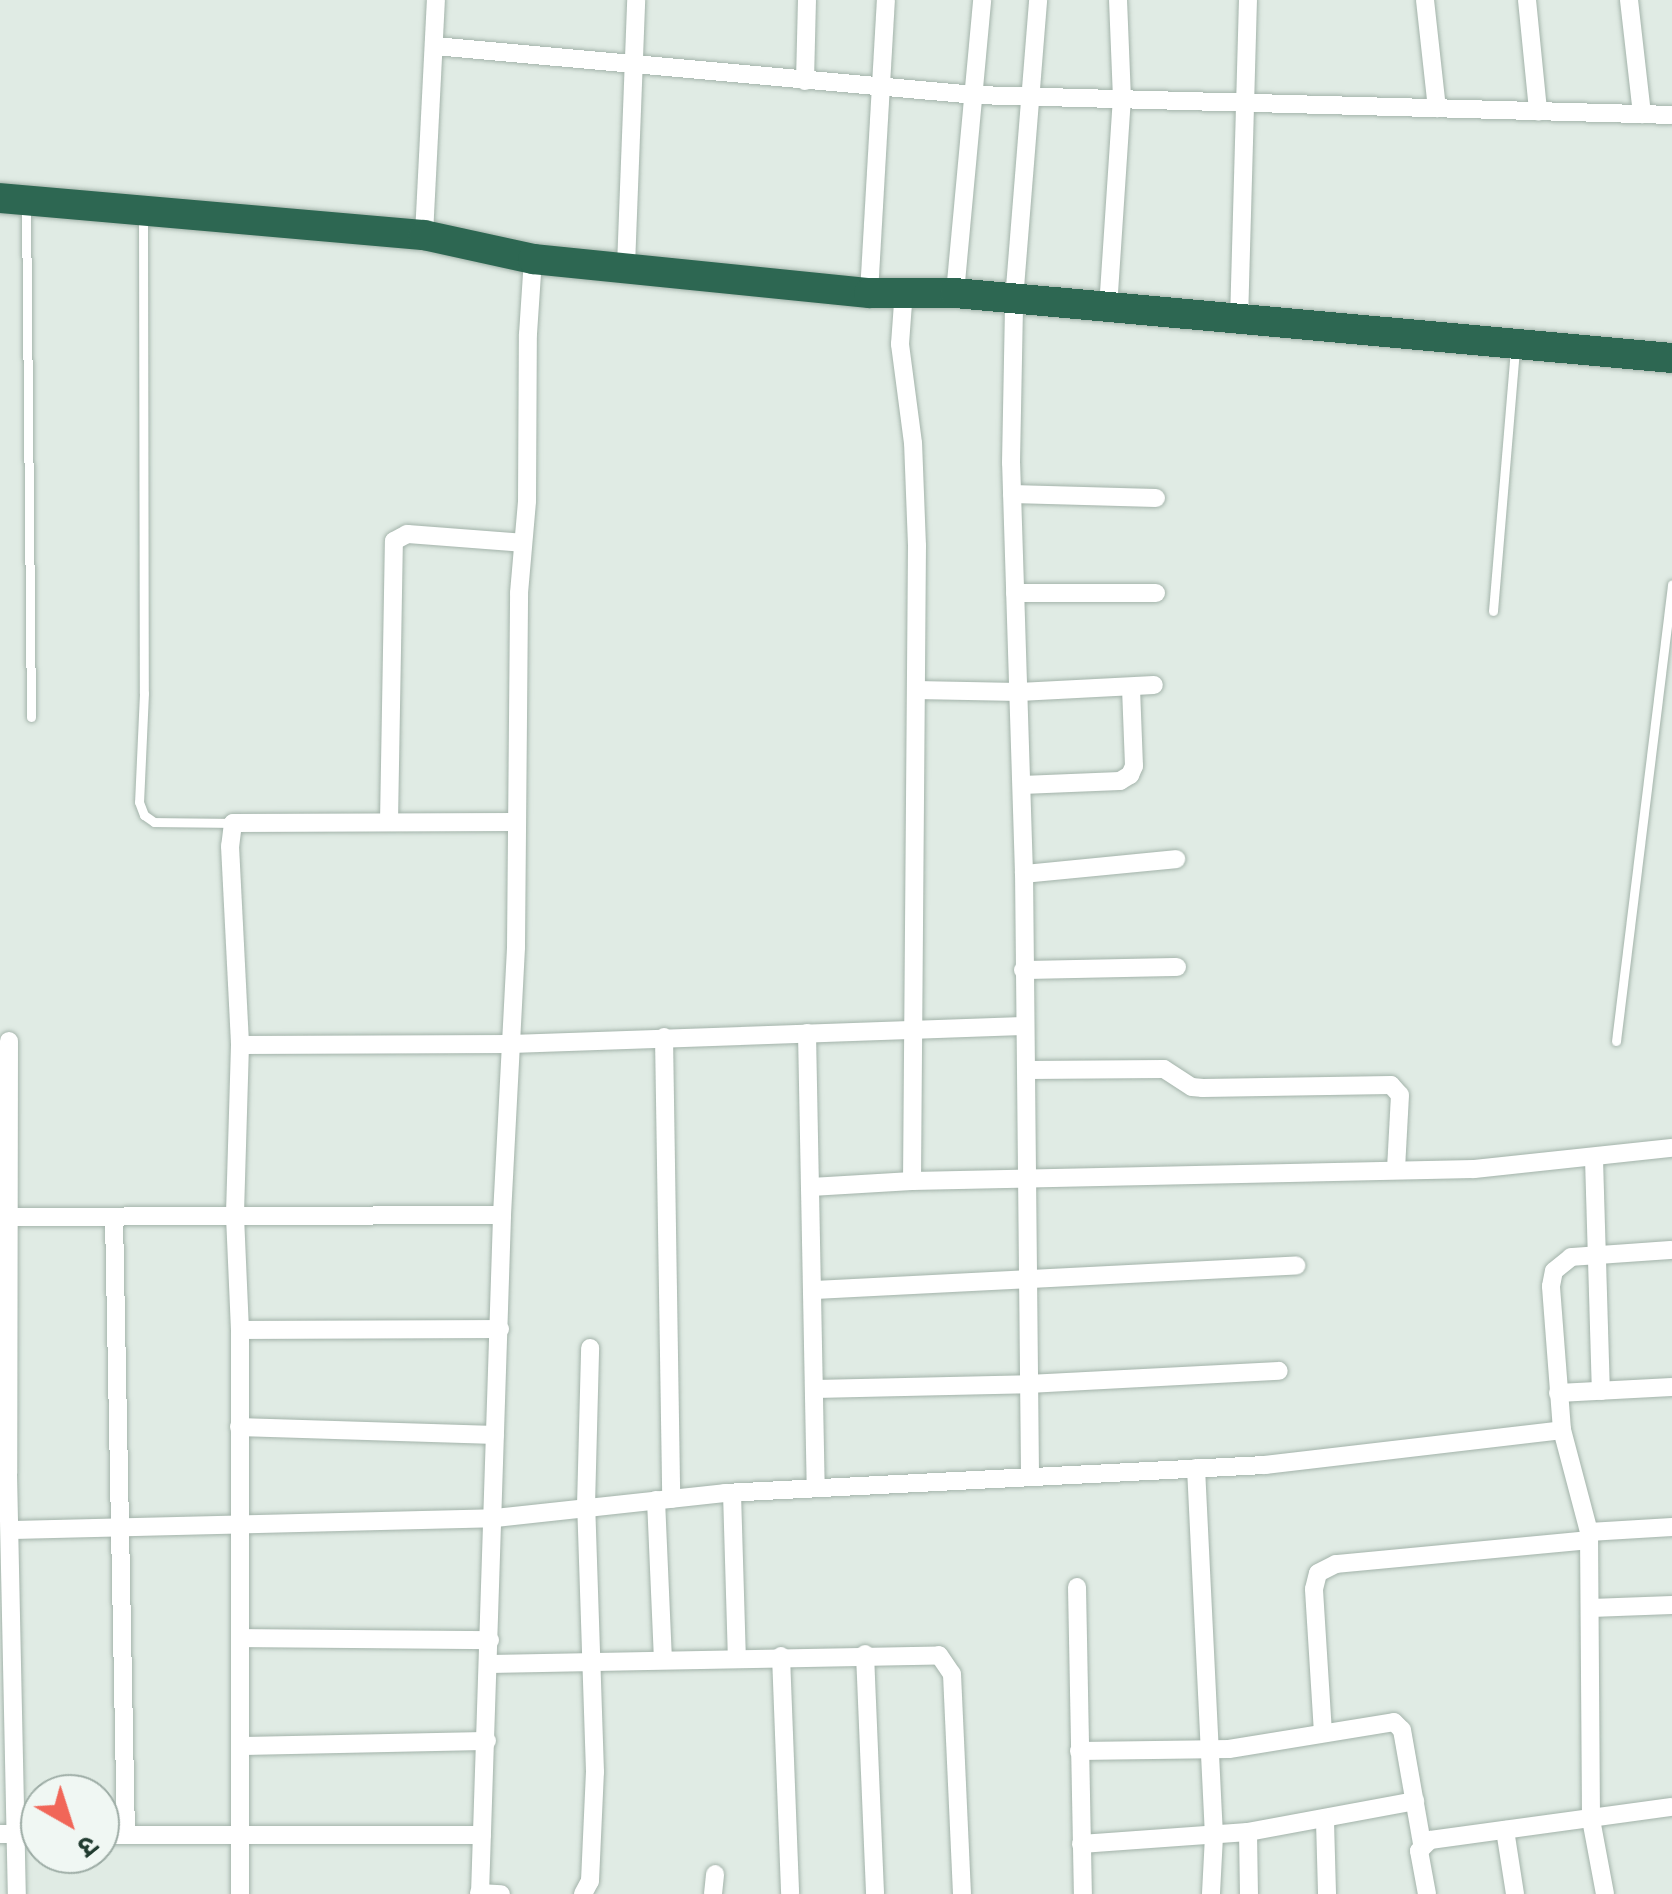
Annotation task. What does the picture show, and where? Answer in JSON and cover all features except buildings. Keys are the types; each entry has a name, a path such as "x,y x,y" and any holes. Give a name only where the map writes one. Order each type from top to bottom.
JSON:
{"highway":[{"path":"13,199 424,235 533,259 869,292 955,293 1672,358"}],"street":[{"path":"424,235 436,0"},
{"path":"626,266 636,0"},
{"path":"805,82 808,0"},
{"path":"869,292 886,0"},
{"path":"955,293 982,0"},
{"path":"1030,1474 1025,1282 1024,874 1012,494 1014,300 1038,0"},
{"path":"1108,308 1122,99 1118,0"},
{"path":"1239,321 1248,0"},
{"path":"1425,0 1437,108"},
{"path":"1527,0 1538,111"},
{"path":"1629,0 1642,114"},
{"path":"435,46 632,62 882,90 1032,98 1672,115"},
{"path":"500,1894 480,1893 502,1215 512,1044 533,259"},
{"path":"904,290 900,344 913,444 918,546 912,1182"},
{"path":"1012,494 1156,498"},
{"path":"389,822 394,542 406,534 523,543"},
{"path":"1016,593 1156,593"},
{"path":"916,690 1019,692 1154,686"},
{"path":"1022,785 1120,781 1130,775 1134,766 1131,687"},
{"path":"240,1894 240,1330 235,1216 240,1045 230,846 233,823 516,822"},
{"path":"1024,874 1176,859"},
{"path":"1023,970 1177,967"},
{"path":"240,1045 512,1044 1023,1026"},
{"path":"807,1033 816,1488"},
{"path":"663,1660 664,1037"},
{"path":"9,1041 4,1473 12,1530 8,1834 17,1894"},
{"path":"1026,1070 1164,1069 1192,1087 1203,1088 1391,1084 1400,1095 1396,1170"},
{"path":"811,1187 1024,1176 1396,1170 1594,1159 1672,1148"},
{"path":"1594,1159 1601,1391"},
{"path":"4,1217 502,1215"},
{"path":"114,1216 117,1528 126,1835"},
{"path":"1605,1894 1591,1820 1589,1536 1562,1430 1551,1286 1554,1271 1571,1257 1672,1250"},
{"path":"814,1290 1296,1266"},
{"path":"240,1330 500,1329"},
{"path":"583,1894 590,1881 595,1772 586,1506 590,1348"},
{"path":"815,1389 1028,1384 1279,1371"},
{"path":"1558,1393 1672,1387"},
{"path":"239,1427 495,1434"},
{"path":"12,1530 495,1518 732,1493 1030,1474 1264,1465 1562,1430"},
{"path":"1196,1468 1214,1836 1211,1894"},
{"path":"732,1493 737,1658"},
{"path":"1324,1733 1314,1589 1318,1573 1336,1564 1672,1527"},
{"path":"1076,1586 1083,1894"},
{"path":"1591,1608 1672,1606"},
{"path":"241,1638 490,1640"},
{"path":"865,1654 875,1894"},
{"path":"490,1664 939,1655 952,1674 962,1894"},
{"path":"782,1656 790,1894"},
{"path":"1078,1751 1210,1750 1380,1723 1400,1725 1427,1894"},
{"path":"240,1746 487,1740"},
{"path":"1082,1844 1248,1832 1325,1821 1415,1801"},
{"path":"1422,1844 1672,1806"},
{"path":"1325,1821 1326,1894"},
{"path":"1505,1830 1515,1894"},
{"path":"1248,1832 1249,1894"},
{"path":"120,1835 482,1835"},
{"path":"713,1894 715,1874"}],"lane":[{"path":"13,199 31,718"},
{"path":"143,211 144,693 140,802 144,815 154,822 233,823"},
{"path":"1493,612 1516,346"},
{"path":"1616,1041 1672,584"}]}
